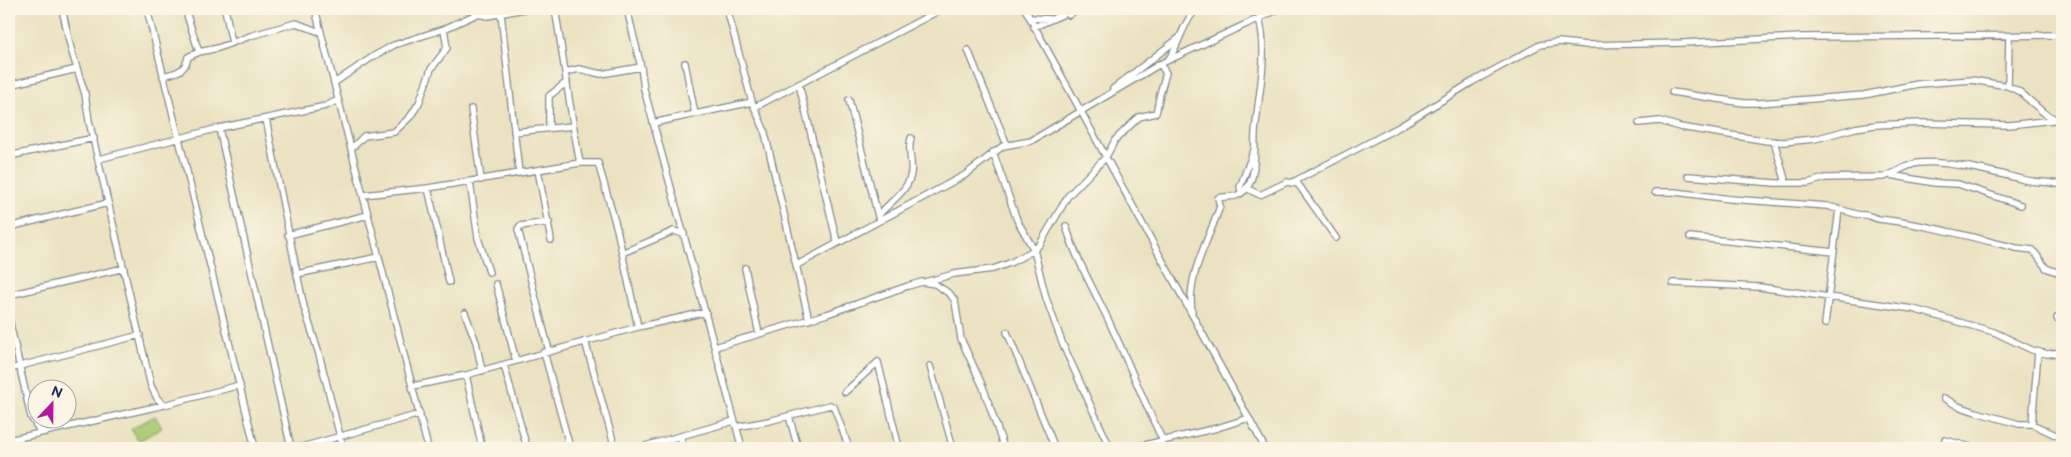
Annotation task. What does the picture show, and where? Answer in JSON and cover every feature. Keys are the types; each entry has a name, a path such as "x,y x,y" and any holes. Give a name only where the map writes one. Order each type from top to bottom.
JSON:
{"street":[{"path":"62,9 85,94 108,203 151,386 157,398 164,405"},
{"path":"148,9 178,138 256,448"},
{"path":"185,9 199,52"},
{"path":"225,9 232,43"},
{"path":"315,9 428,448"},
{"path":"334,83 384,50 444,29 477,12 488,16 521,9"},
{"path":"554,9 566,72 572,126 580,163"},
{"path":"627,9 641,67 644,89 742,448"},
{"path":"727,9 754,105 764,130 809,320"},
{"path":"653,123 754,105 799,84 942,9"},
{"path":"1025,9 1265,448"},
{"path":"1034,27 1066,13 1069,15 1077,9"},
{"path":"1168,60 1195,11 1199,9"},
{"path":"797,265 879,218 965,175 993,152 1007,145 1032,141 1160,64 1279,9"},
{"path":"1415,9 1422,10"},
{"path":"1262,27 1269,13"},
{"path":"501,14 520,173"},
{"path":"1030,18 1052,19"},
{"path":"1193,319 1191,291 1199,260 1220,206 1218,198 1237,196 1244,190 1253,168 1262,71 1262,27 1259,18"},
{"path":"163,76 183,70 188,57 199,52 296,23 317,31 320,29"},
{"path":"351,149 364,136 394,132 416,109 429,73 447,48 444,29"},
{"path":"1244,190 1260,195 1286,182 1293,182 1398,126 1472,82 1540,45 1559,42 1587,44 1683,43 1802,36 2062,35"},
{"path":"2008,86 2009,36"},
{"path":"1112,93 1118,84 1179,38"},
{"path":"968,50 1007,145"},
{"path":"685,63 695,114"},
{"path":"715,347 809,320 922,282 954,274 993,269 1010,263 1034,250 1040,244 1068,196 1106,157 1115,140 1139,118 1156,113 1166,73 1160,64"},
{"path":"566,72 579,69 601,74 641,67"},
{"path":"9,85 77,69"},
{"path":"1672,92 1744,103 1759,103 1864,95 1895,88 1972,80 2008,86 2020,92 2044,113 2060,120"},
{"path":"549,128 549,96 567,82"},
{"path":"799,84 837,242"},
{"path":"99,159 218,128 326,106 338,100"},
{"path":"849,100 879,218"},
{"path":"471,109 481,180"},
{"path":"266,119 296,274 343,448"},
{"path":"1639,123 1660,121 1680,127 1774,141 1815,139 1855,128 1875,125 2009,125 2060,120"},
{"path":"514,132 572,126"},
{"path":"218,128 292,448 340,437 420,414"},
{"path":"9,156 94,138"},
{"path":"879,218 910,179 912,172 908,151 911,138"},
{"path":"1774,141 1786,183"},
{"path":"993,152 1017,220 1034,250 1046,298 1063,346 1110,448"},
{"path":"363,195 470,182 580,163 599,164 622,253 638,327"},
{"path":"1688,176 1808,183 1825,178 1883,177 1890,175 1899,168 1920,163 1997,172 2022,180 2053,182 2062,186"},
{"path":"538,170 551,240"},
{"path":"1890,175 1935,183 1958,184 2021,205"},
{"path":"470,182 478,238 489,272"},
{"path":"1293,182 1302,188 1336,238"},
{"path":"428,188 449,282"},
{"path":"1655,192 1676,192 1821,205 1860,215 1865,214 1876,219 1897,221 2016,248 2034,250 2046,268 2062,274"},
{"path":"9,227 108,203"},
{"path":"1825,324 1838,209"},
{"path":"288,235 368,216"},
{"path":"548,222 520,226 518,229 570,448"},
{"path":"1066,226 1082,269 1104,311 1163,441"},
{"path":"622,253 674,231 684,234"},
{"path":"1690,237 1834,252"},
{"path":"296,274 379,256"},
{"path":"9,295 124,268"},
{"path":"745,268 759,334"},
{"path":"922,282 943,288 955,301 961,339 982,387 1004,448"},
{"path":"1673,283 1759,287 1913,309 1994,332 2038,352 2047,354 2062,352"},
{"path":"496,284 516,361"},
{"path":"413,386 466,376 585,341 706,312"},
{"path":"466,313 476,342 482,371"},
{"path":"9,320 33,423 42,431 47,432"},
{"path":"1008,332 1054,448"},
{"path":"9,368 140,335"},
{"path":"585,341 615,448"},
{"path":"2032,424 2038,352"},
{"path":"845,392 878,362 898,448"},
{"path":"504,365 527,448"},
{"path":"930,366 953,448"},
{"path":"466,376 482,448"},
{"path":"9,440 164,405 240,385"},
{"path":"1944,398 1958,406 1976,412 2019,424 2032,424 2062,438"},
{"path":"638,448 735,424 789,416 832,406 850,448"},
{"path":"789,416 798,448"},
{"path":"1132,448 1217,428 1249,418"},
{"path":"681,438 683,448"},
{"path":"1945,440 1974,448"}],"green space":[{"path":"155,416 162,428 138,441 131,429"}]}
